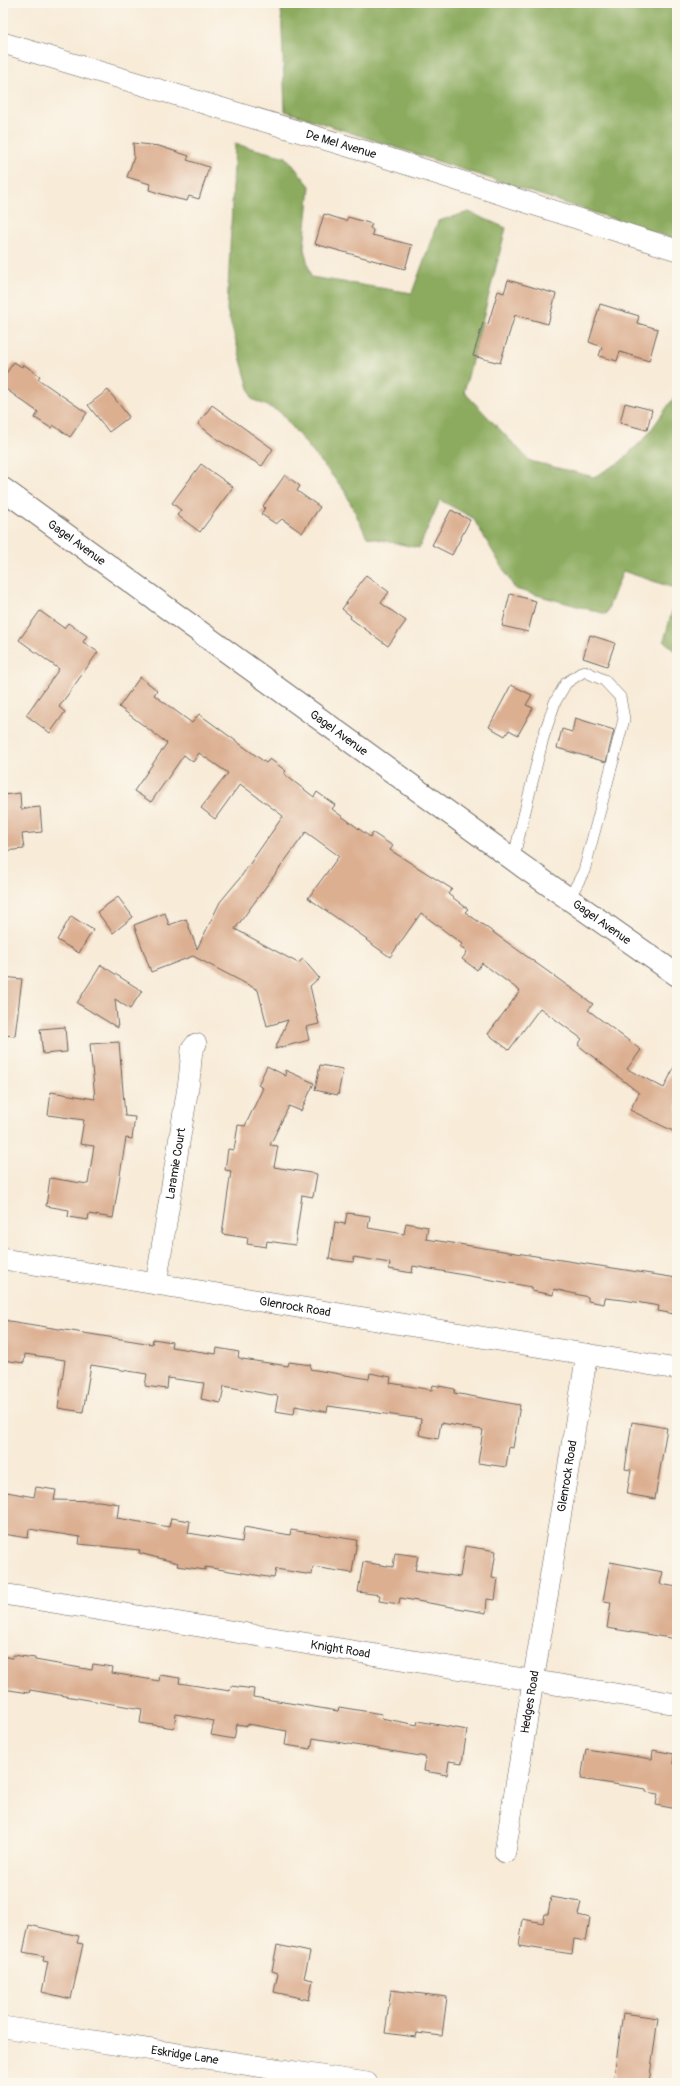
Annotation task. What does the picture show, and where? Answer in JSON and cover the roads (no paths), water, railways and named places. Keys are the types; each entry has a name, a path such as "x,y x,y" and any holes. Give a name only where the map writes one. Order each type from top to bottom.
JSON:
{"street":[{"name":"De Mel Avenue","path":"3,43 384,157 677,250"},
{"name":"Gagel Avenue","path":"3,489 513,860 677,975"},
{"name":"Laramie Court","path":"156,1284 189,1081 192,1049 196,1044"},
{"name":"Glenrock Road","path":"3,1259 677,1369"},
{"name":"Glenrock Road","path":"555,1551 587,1354"},
{"name":"Hedges Road","path":"505,1852 555,1551"},
{"name":"Knight Road","path":"3,1594 677,1704"},
{"name":"Eskridge Lane","path":"3,2028 367,2083"}],"lane":[{"path":"513,860 543,738 555,702 566,682 584,671 604,680 620,697 624,719 584,871 569,900"}]}
